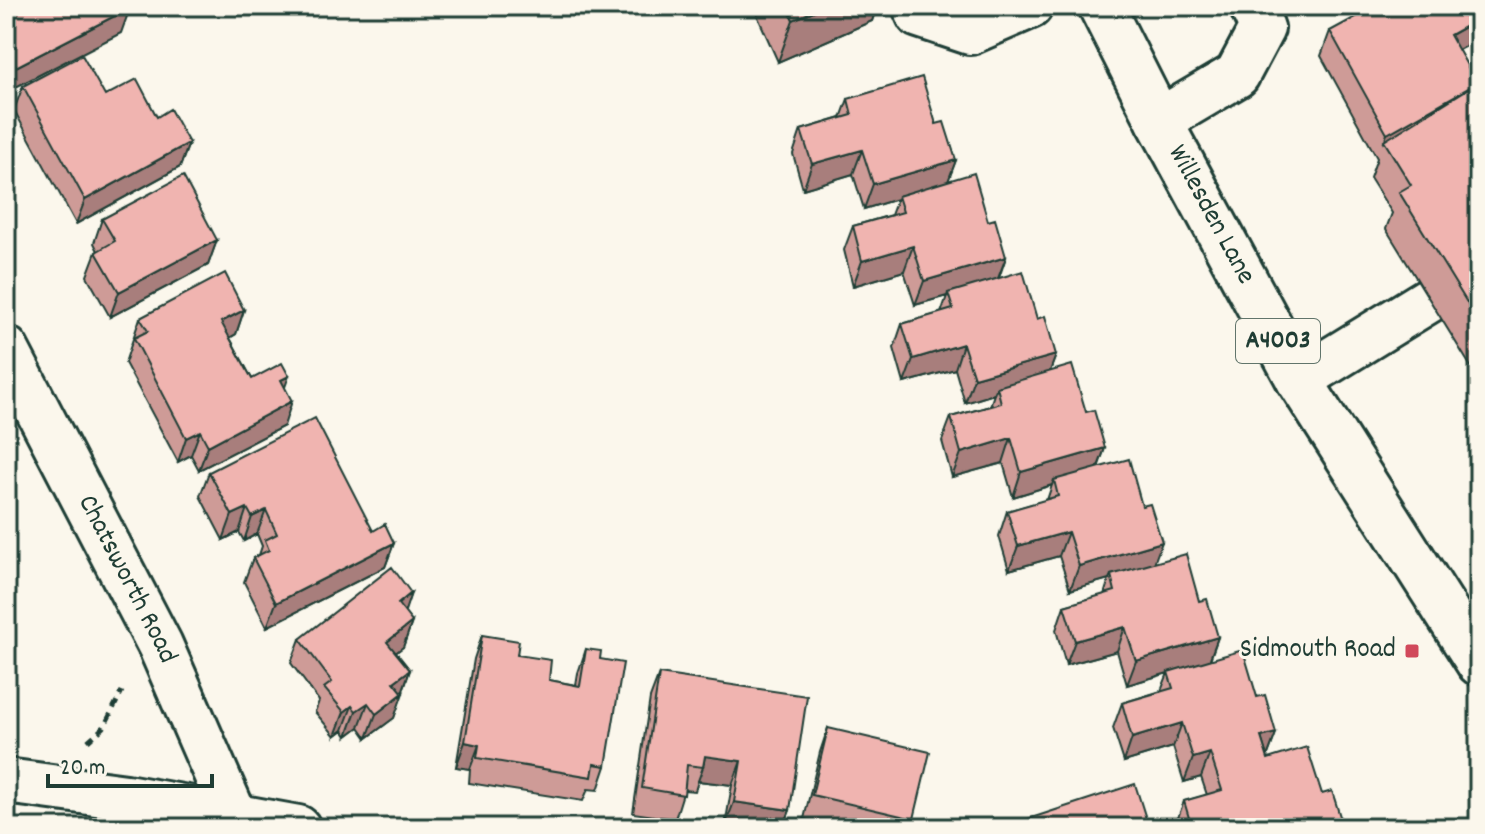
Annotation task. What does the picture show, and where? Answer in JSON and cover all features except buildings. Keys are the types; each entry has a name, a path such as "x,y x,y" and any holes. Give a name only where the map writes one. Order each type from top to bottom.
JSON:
{"street":[{"path":"915,6 919,15 970,32 1030,6"},
{"name":"Willesden Lane","path":"1101,6 1159,121 1299,380 1479,663"},
{"path":"1159,121 1237,75 1262,28 1252,6"},
{"path":"1299,380 1429,300"},
{"name":"Chatsworth Road","path":"6,349 160,645 246,820"},
{"path":"8,791 298,828"}],"path":[{"path":"85,743 104,727 122,694 125,656 160,645"}],"place":[{"name":"Sidmouth Road","path":"1412,651"}]}
